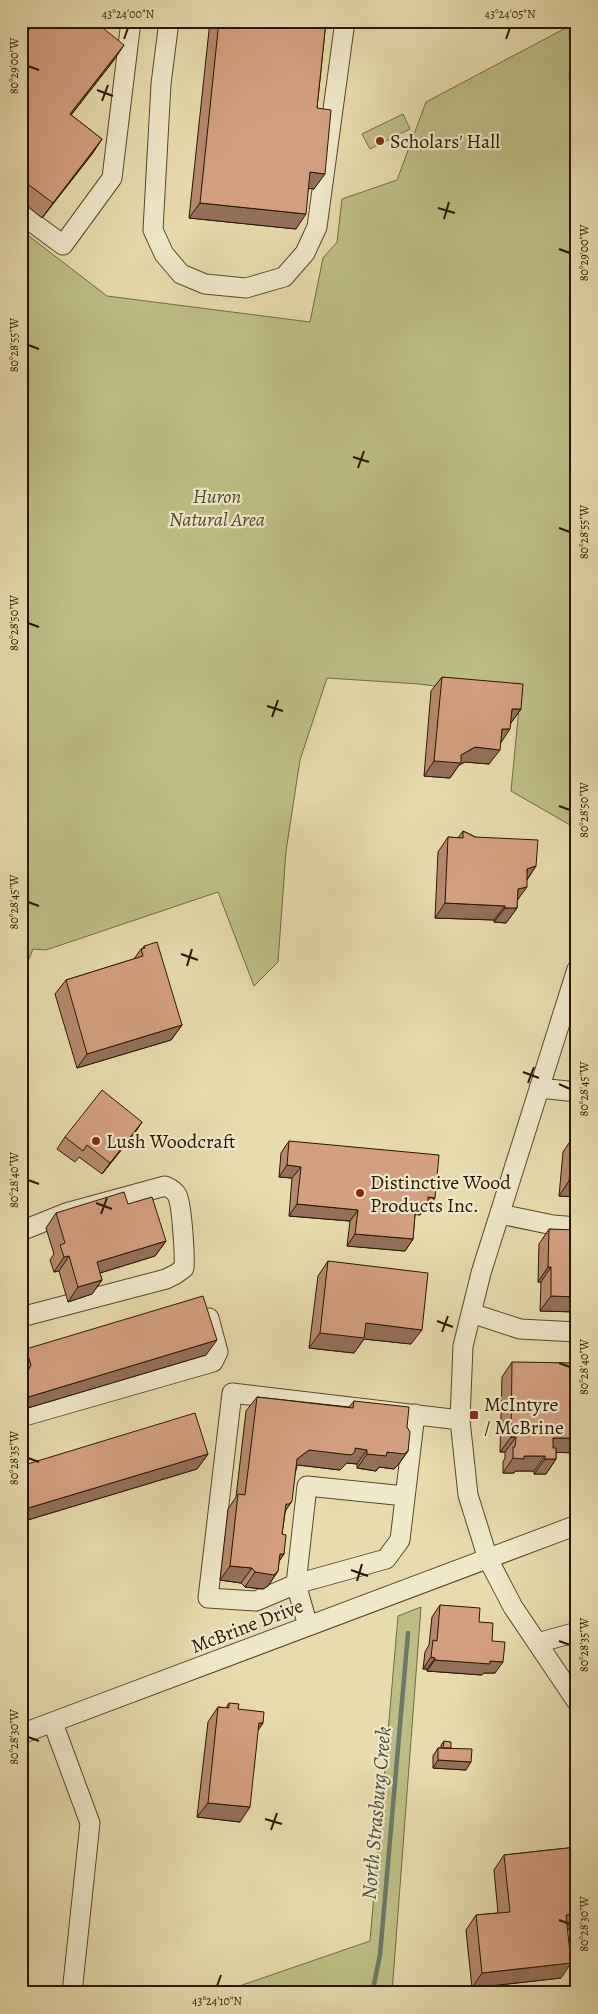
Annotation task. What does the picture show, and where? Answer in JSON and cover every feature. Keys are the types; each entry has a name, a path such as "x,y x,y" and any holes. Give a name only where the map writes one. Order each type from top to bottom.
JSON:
{"street":[{"path":"21,214 63,245 112,178 131,21"},
{"path":"169,21 161,84 153,230 164,254 181,274 205,284 246,288 284,277 306,252 317,226 345,21"},
{"path":"577,969 481,1273 463,1346 460,1420 468,1495 488,1558 513,1607 577,1702"},
{"path":"539,1088 577,1092"},
{"path":"21,1231 66,1213 165,1186 171,1188 178,1196 185,1256 184,1268 166,1278 21,1317"},
{"path":"500,1214 553,1225 577,1227"},
{"path":"21,1417 213,1362 218,1352 207,1307 200,1304"},
{"path":"472,1313 520,1329 577,1332"},
{"path":"415,1414 400,1540 386,1559 296,1584 256,1601 208,1598 232,1393 415,1414 460,1420"},
{"path":"308,1626 296,1584 307,1486 405,1496"},
{"name":"McBrine Drive","path":"21,1734 577,1525"},
{"path":"537,1643 577,1632"},
{"path":"53,1723 90,1823 72,1993"}],"green space":[{"name":"Huron Natural Area","path":"577,22 577,829 511,791 520,697 419,684 327,678 300,760 286,851 278,962 254,986 218,892 46,950 33,949 21,978 21,265 24,257 21,253 21,230 107,296 310,322 323,258 337,242 342,199 397,180 426,102"},
{"path":"403,114 410,129 370,149 362,134"},
{"path":"421,1607 392,1993 219,1993 370,1941 398,1616"}],"building":[{"path":"36,21 94,21 124,45 70,114 102,139 53,203 21,179 21,40"},
{"path":"219,21 326,21 317,108 331,110 325,174 310,172 306,214 200,203"},
{"path":"442,677 523,684 521,709 512,709 510,729 502,729 500,750 475,747 461,755 461,763 434,761"},
{"path":"463,831 475,837 538,840 536,866 527,869 527,887 518,889 517,908 445,903 448,837 463,838"},
{"path":"157,942 182,1025 87,1054 66,980 143,956 141,949 145,948 144,946"},
{"name":"Lush Woodcraft","path":"102,1090 142,1122 110,1163 87,1145 83,1151 65,1137"},
{"path":"573,1137 577,1138 577,1182 569,1181"},
{"name":"Distinctive Wood Products Inc.","path":"289,1141 439,1155 435,1198 428,1197 428,1203 416,1202 413,1239 355,1234 358,1210 297,1204 301,1167 287,1165"},
{"path":"124,1192 128,1204 152,1197 166,1241 97,1262 102,1280 78,1287 69,1256 64,1257 60,1245 65,1243 56,1213"},
{"path":"549,1229 575,1230 577,1232 577,1297 551,1296 551,1267 548,1267"},
{"path":"328,1261 428,1273 422,1330 366,1323 364,1338 320,1333"},
{"path":"203,1296 217,1340 25,1398 21,1384 31,1365 26,1349"},
{"path":"512,1362 577,1363 577,1438 553,1438 553,1448 556,1448 556,1459 545,1459 545,1456 524,1456 524,1459 513,1458 513,1447 515,1447 516,1437 511,1437"},
{"path":"257,1397 353,1408 354,1401 409,1407 407,1427 410,1432 408,1451 404,1454 387,1452 386,1456 367,1454 367,1450 355,1448 355,1452 351,1455 309,1450 297,1459 292,1501 286,1504 282,1534 286,1535 284,1554 280,1554 278,1571 274,1575 255,1572 252,1568 230,1566 238,1494 245,1495"},
{"path":"195,1413 208,1454 25,1509 21,1496 21,1466"},
{"path":"440,1605 480,1608 479,1622 493,1623 492,1641 505,1642 503,1662 490,1661 490,1664 435,1660 435,1658 431,1657 433,1640 437,1641"},
{"path":"229,1703 239,1704 238,1709 264,1712 263,1723 259,1723 250,1807 208,1803 218,1707 229,1708"},
{"path":"444,1741 451,1742 451,1748 443,1748"},
{"path":"438,1748 472,1749 471,1762 438,1760"},
{"path":"577,1847 577,1914 566,1915 571,1963 482,1973 476,1915 510,1912 504,1855"}],"waterway":[{"name":"North Strasburg Creek","path":"369,1993 373,1989 380,1955 408,1633"}],"place":[{"name":"Scholars' Hall","path":"380,141"},
{"name":"Lush Woodcraft","path":"96,1141"},
{"name":"Distinctive Wood Products Inc.","path":"360,1193"},
{"name":"McIntyre / McBrine","path":"474,1415"}]}
